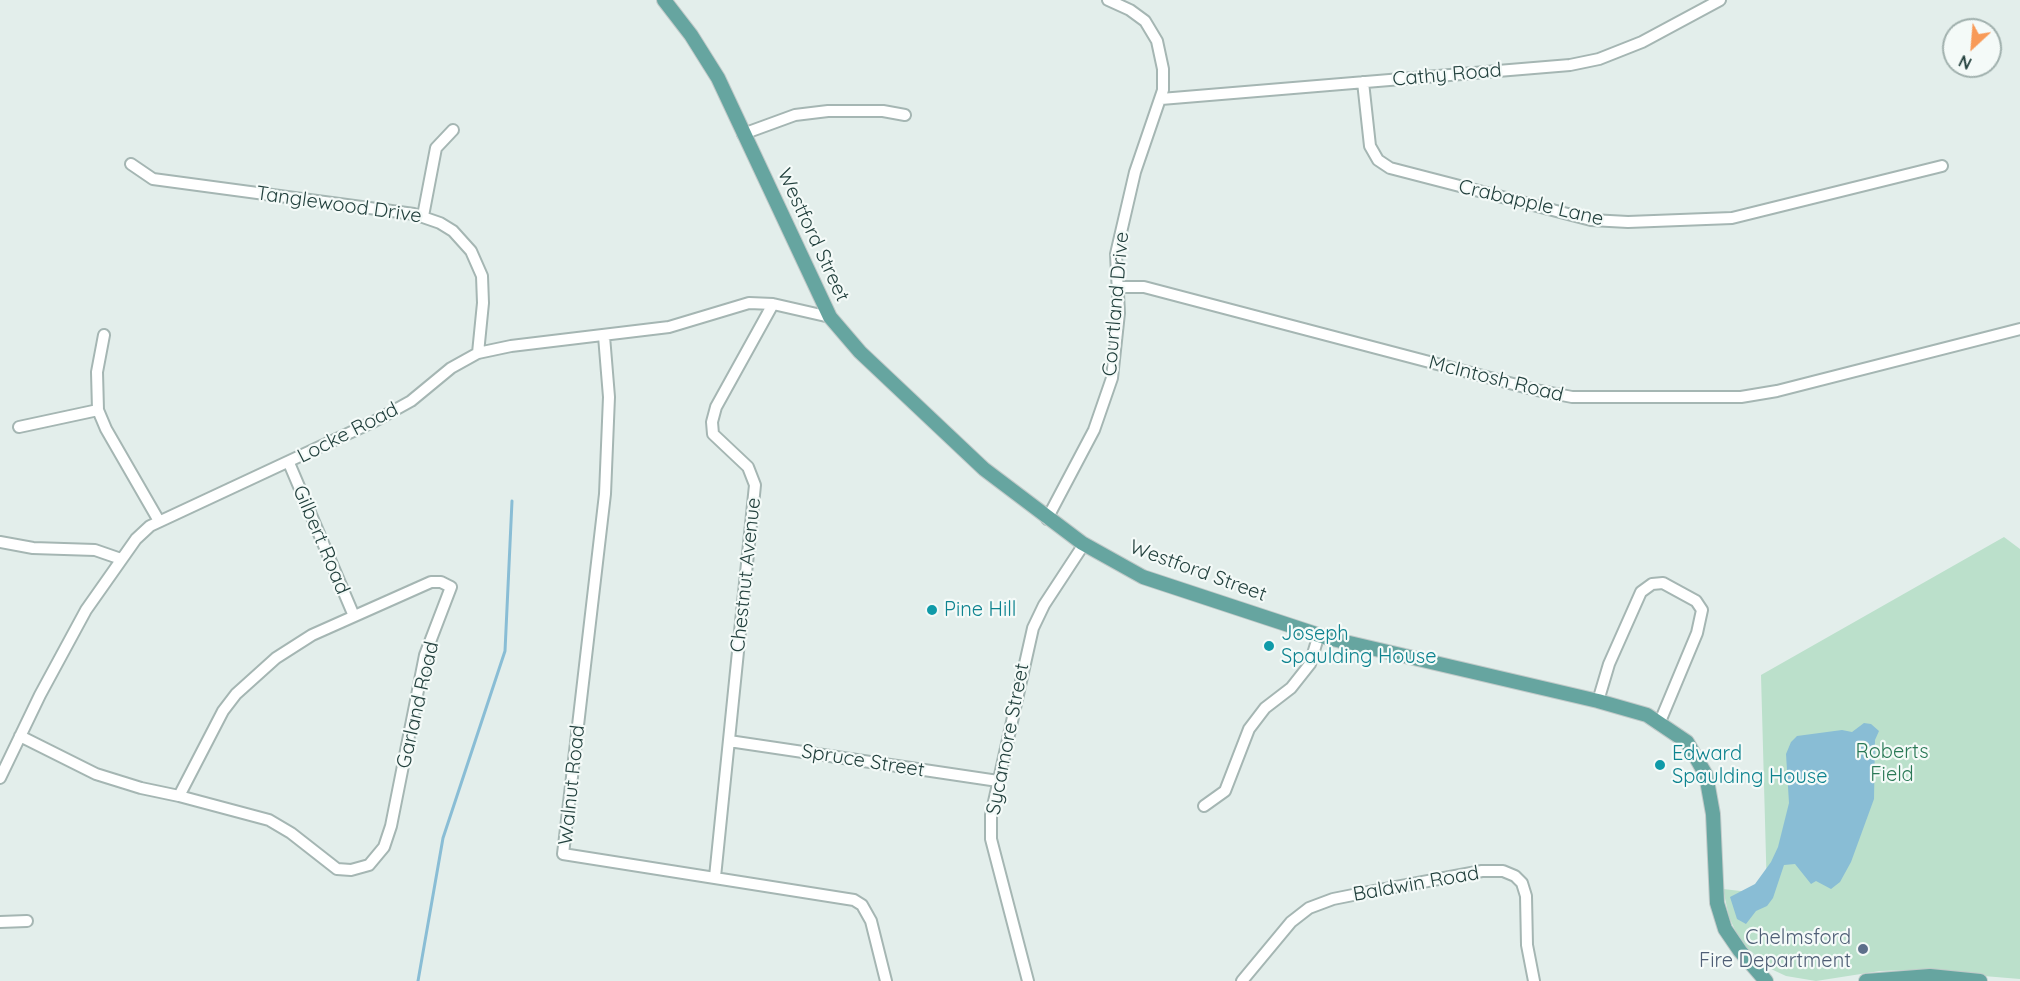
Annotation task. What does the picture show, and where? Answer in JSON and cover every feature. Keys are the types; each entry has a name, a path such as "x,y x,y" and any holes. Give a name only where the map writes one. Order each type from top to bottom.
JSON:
{"main road":[{"name":"Westford Street","path":"664,0 691,35 718,78 830,318 860,352 984,469 1047,519 1084,544 1143,577 1318,634 1598,701 1647,716 1687,742 1706,775 1713,814 1717,903 1730,936 1766,981"},
{"path":"1866,981 1930,976 1980,981"}],"street":[{"name":"Courtland Drive","path":"1047,519 1104,407 1115,354 1119,313 1116,254 1135,172 1161,99 1164,81 1157,41 1145,21 1130,10 1108,0"},
{"name":"Cathy Road","path":"1161,99 1570,65 1599,59 1642,42 1720,0"},
{"name":"Crabapple Lane","path":"1363,82 1370,146 1378,160 1390,168 1591,220 1628,222 1732,218 1942,166"},
{"path":"743,134 795,115 817,112 883,111 905,115"},
{"path":"423,216 436,148 453,130"},
{"name":"Tanglewood Drive","path":"131,164 153,179 423,216 453,231 471,251 478,263 483,289 478,353"},
{"name":"McIntosh Road","path":"1117,287 1144,287 1536,390 1572,397 1741,397 1777,391 2020,329"},
{"name":"Locke Road","path":"0,778 86,610 142,532 159,521 289,463 411,401 451,368 478,353 511,346 669,327 741,304 772,304 830,318"},
{"name":"Chestnut Avenue","path":"715,877 755,485 748,467 713,434 711,422 716,407 772,304"},
{"path":"104,335 96,382 98,410 106,429 159,521"},
{"name":"Walnut Road","path":"604,336 609,397 605,494 563,854 854,900 862,905 871,921 886,981"},
{"path":"19,427 98,410"},
{"name":"Gilbert Road","path":"289,463 354,616"},
{"path":"0,542 33,548 95,550 121,559"},
{"name":"Sycamore Street","path":"1028,981 991,839 991,815 1032,628 1044,605 1084,544"},
{"name":"Garland Road","path":"20,736 96,774 141,788 269,820 291,833 337,868 351,870 369,866 384,847 391,826 425,655 451,588 441,582 431,582 312,635 276,658 236,694 223,711 179,796"},
{"path":"1598,701 1609,664 1641,592 1652,584 1663,583 1696,601 1702,610 1697,633 1659,724"},
{"path":"1204,806 1225,791 1250,729 1265,708 1291,688 1310,664 1318,634"},
{"name":"Spruce Street","path":"729,741 998,781"},
{"name":"Baldwin Road","path":"1242,981 1291,922 1309,908 1363,893 1482,871 1503,871 1515,876 1522,883 1534,981"},
{"path":"0,922 27,921"}],"green space":[{"name":"Roberts Field","path":"2004,537 2020,549 2020,979 1911,970 1880,971 1816,981 1786,976 1771,969 1745,946 1736,932 1729,917 1723,889 1767,894 1761,675"}],"water":[{"path":"1864,723 1871,724 1879,731 1875,740 1874,799 1851,862 1840,882 1831,889 1816,881 1811,884 1795,864 1784,865 1773,898 1767,906 1756,911 1746,924 1737,919 1730,897 1755,884 1771,862 1778,847 1789,803 1786,754 1791,742 1797,736 1842,730 1852,732"}],"waterway":[{"path":"418,981 443,838 505,651 512,501"}],"place":[{"name":"Pine Hill","path":"932,610"},
{"name":"Joseph Spaulding House","path":"1269,646"},
{"name":"Edward Spaulding House","path":"1660,765"},
{"name":"Chelmsford Fire Department","path":"1863,949"}]}
